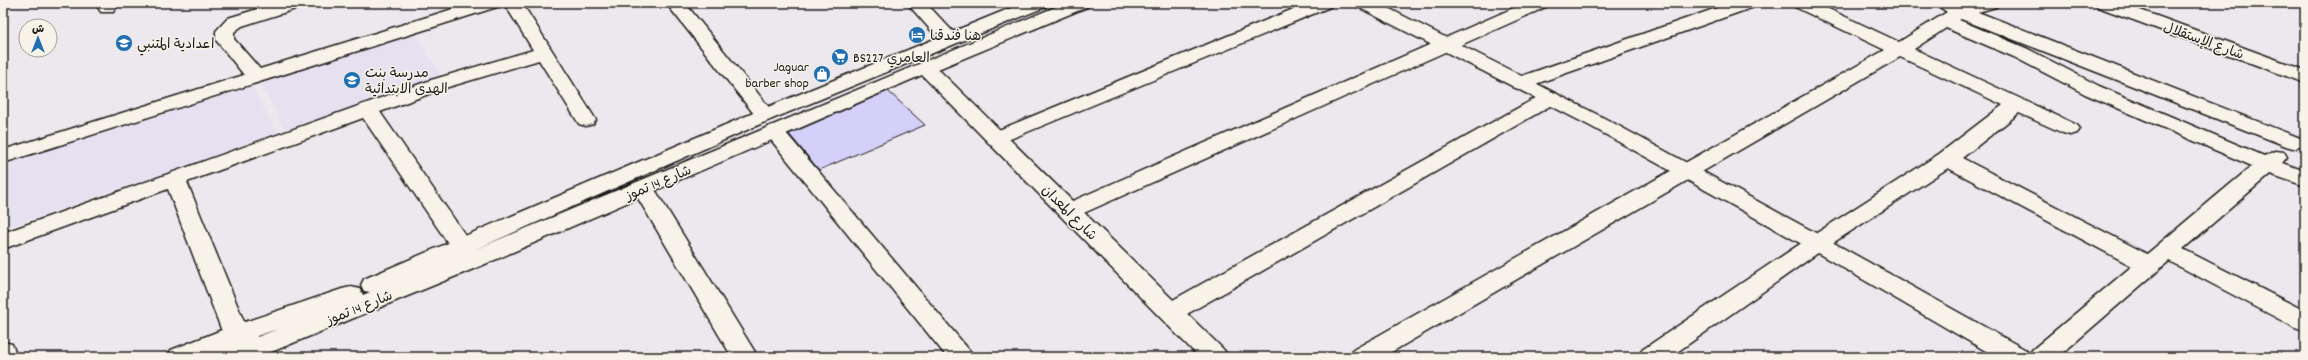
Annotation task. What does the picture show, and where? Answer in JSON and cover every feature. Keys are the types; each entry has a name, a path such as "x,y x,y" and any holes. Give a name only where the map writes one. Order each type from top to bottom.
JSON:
{"street":[{"path":"256,77 225,40 225,31 235,22 296,3"},
{"path":"3,157 491,3"},
{"path":"513,3 586,120"},
{"path":"675,3 770,123 962,357"},
{"path":"916,3 949,39"},
{"name":"شارع 14 تموز","path":"206,357 362,298 643,188 770,123 949,39 1039,3"},
{"name":"شارع 14 تموز","path":"362,298 462,247 770,123 925,67 1081,3"},
{"path":"996,138 1324,3"},
{"path":"1364,3 1550,98 1686,170 2017,357"},
{"path":"1069,211 1446,46 1540,3"},
{"path":"1520,83 1748,3"},
{"path":"1801,3 2070,129"},
{"path":"1362,357 1686,170 1900,49 1949,12 1990,3"},
{"name":"شارع الإستقلال","path":"2104,3 2305,77"},
{"name":"شارع الإستقلال","path":"2132,3 2305,66"},
{"path":"1949,12 2299,137 2041,357"},
{"path":"1949,12 2015,51 2092,90 2267,165 2305,179"},
{"path":"3,241 438,84 544,53"},
{"name":"شارع المعدان","path":"925,67 1215,357"},
{"path":"1170,312 1550,98"},
{"path":"1651,357 1817,243 1948,159 2018,104"},
{"path":"368,110 462,247"},
{"path":"1948,159 2158,258 2305,322"},
{"path":"174,179 235,346"},
{"path":"643,188 745,357"},
{"path":"180,357 235,346 362,298"},
{"path":"265,357 362,298"},
{"path":"3,351 4,357"}],"shaded area":[{"name":"مدرسة بنت الهدى اﻻبتدائية","path":"414,34 442,76 285,130 261,84"},
{"path":"252,86 277,133 7,228 3,212 3,165"}],"building":[{"path":"888,91 925,125 819,170 789,134"}],"place":[{"name":"هنا فندقنا","path":"917,35"},
{"name":"اعدادية المتنبي","path":"124,43"},
{"name":"BS227 العامري","path":"840,57"},
{"name":"Jaguar barber shop","path":"822,74"},
{"name":"مدرسة بنت الهدى اﻻبتدائية","path":"352,80"}]}
